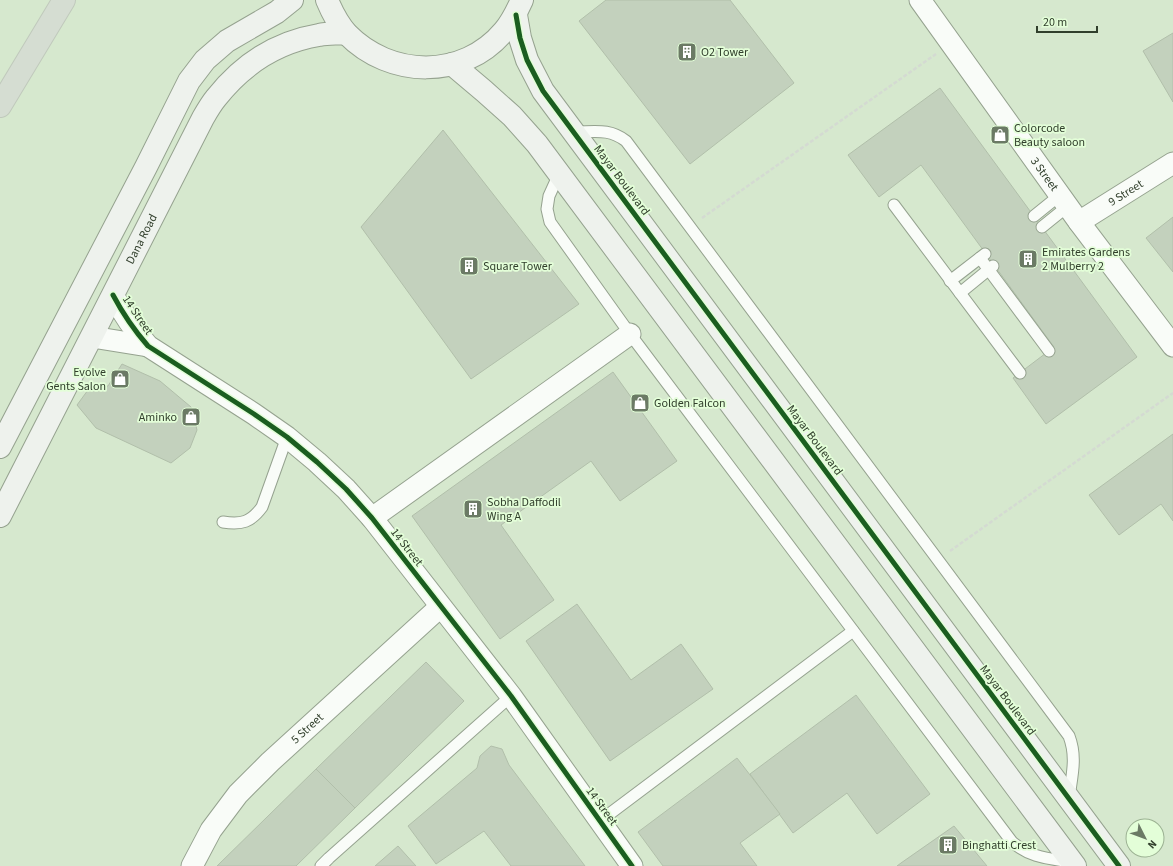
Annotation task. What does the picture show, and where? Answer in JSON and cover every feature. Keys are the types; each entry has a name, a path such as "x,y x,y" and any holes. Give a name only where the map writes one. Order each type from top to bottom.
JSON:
{"highway":[{"path":"0,105 54,0"},
{"path":"0,105 64,0"}],"street":[{"path":"0,447 189,81 206,60 227,41 278,12 292,0"},
{"path":"327,0 333,14 346,33 364,48 384,60 406,66 429,68 452,64 471,57 489,46 504,32 519,8"},
{"name":"3 Street","path":"920,0 1069,208 1173,346"},
{"name":"Mayar Boulevard","path":"519,8 520,38 527,60 543,91 1116,861"},
{"name":"Dana Road","path":"0,516 203,118 216,98 249,64 269,51 294,40 320,34 346,33"},
{"path":"452,64 512,116 537,144 1074,864"},
{"name":"9 Street","path":"1069,208 1173,163"},
{"name":"14 Street","path":"113,295 122,313 134,331 148,346 287,437 346,489 372,518 511,696 632,866"},
{"path":"372,518 630,334"},
{"name":"14 Street","path":"92,337 148,346"},
{"name":"5 Street","path":"192,866 211,830 238,794 270,762 440,607"},
{"path":"1116,861 1133,866"}],"lane":[{"path":"574,132 611,132 626,141 1069,736 1073,746 1074,757 1069,798"},
{"path":"559,174 549,196 547,209 550,222 630,334 1012,842 1021,849 1042,858 1074,864"},
{"path":"894,205 1020,373"},
{"path":"1034,216 1069,208"},
{"path":"1042,227 1069,208"},
{"path":"950,281 983,256 1049,351"},
{"path":"960,293 992,267"},
{"path":"223,522 234,524 245,522 259,512 287,437"},
{"path":"600,821 853,631"},
{"path":"321,866 511,696"}],"path":[{"path":"690,227 951,44"},
{"path":"938,560 1173,393"}],"building":[{"name":"O2 Tower","path":"606,0 730,0 794,83 690,164 579,21"},
{"path":"1173,33 1173,102 1143,51"},
{"name":"Emirates Gardens 2 Mulberry 2","path":"940,88 1137,357 1046,424 1013,378 1054,347 921,165 879,197 848,155"},
{"name":"Square Tower","path":"443,130 579,304 471,379 361,227"},
{"path":"1173,217 1173,272 1146,238"},
{"path":"122,364 160,381 191,407 197,430 190,448 171,463 96,428 77,405 88,390 108,386"},
{"name":"Sobha Daffodil Wing A","path":"613,372 677,461 620,501 591,461 501,525 554,600 500,639 412,516"},
{"path":"1173,434 1173,521 1161,504 1119,535 1089,495"},
{"path":"577,604 631,680 681,644 713,689 610,761 526,641"},
{"path":"426,662 464,701 355,808 316,769"},
{"path":"856,695 930,794 877,834 847,793 793,833 750,774"},
{"path":"491,746 502,749 509,765 585,866 511,866 484,831 436,864 408,826 477,768 480,756"},
{"path":"737,758 780,814 740,843 757,866 663,866 638,832"},
{"path":"316,769 355,808 296,866 217,866"},
{"name":"Binghatti Crest","path":"954,826 987,866 897,866 901,863"},
{"path":"398,846 416,866 375,866"}],"cycle path":[{"path":"516,15 520,38 527,60 543,91 1119,866"},
{"path":"113,295 129,322 148,346 287,437 346,489 372,518 511,696 632,866"}],"place":[{"name":"O2 Tower","path":"687,52"},
{"name":"Colorcode Beauty saloon","path":"1000,135"},
{"name":"Emirates Gardens 2 Mulberry 2","path":"1028,259"},
{"name":"Square Tower","path":"469,266"},
{"name":"Evolve Gents Salon","path":"120,379"},
{"name":"Golden Falcon","path":"640,403"},
{"name":"Aminko","path":"191,417"},
{"name":"Sobha Daffodil Wing A","path":"473,509"},
{"name":"Binghatti Crest","path":"948,845"}]}
